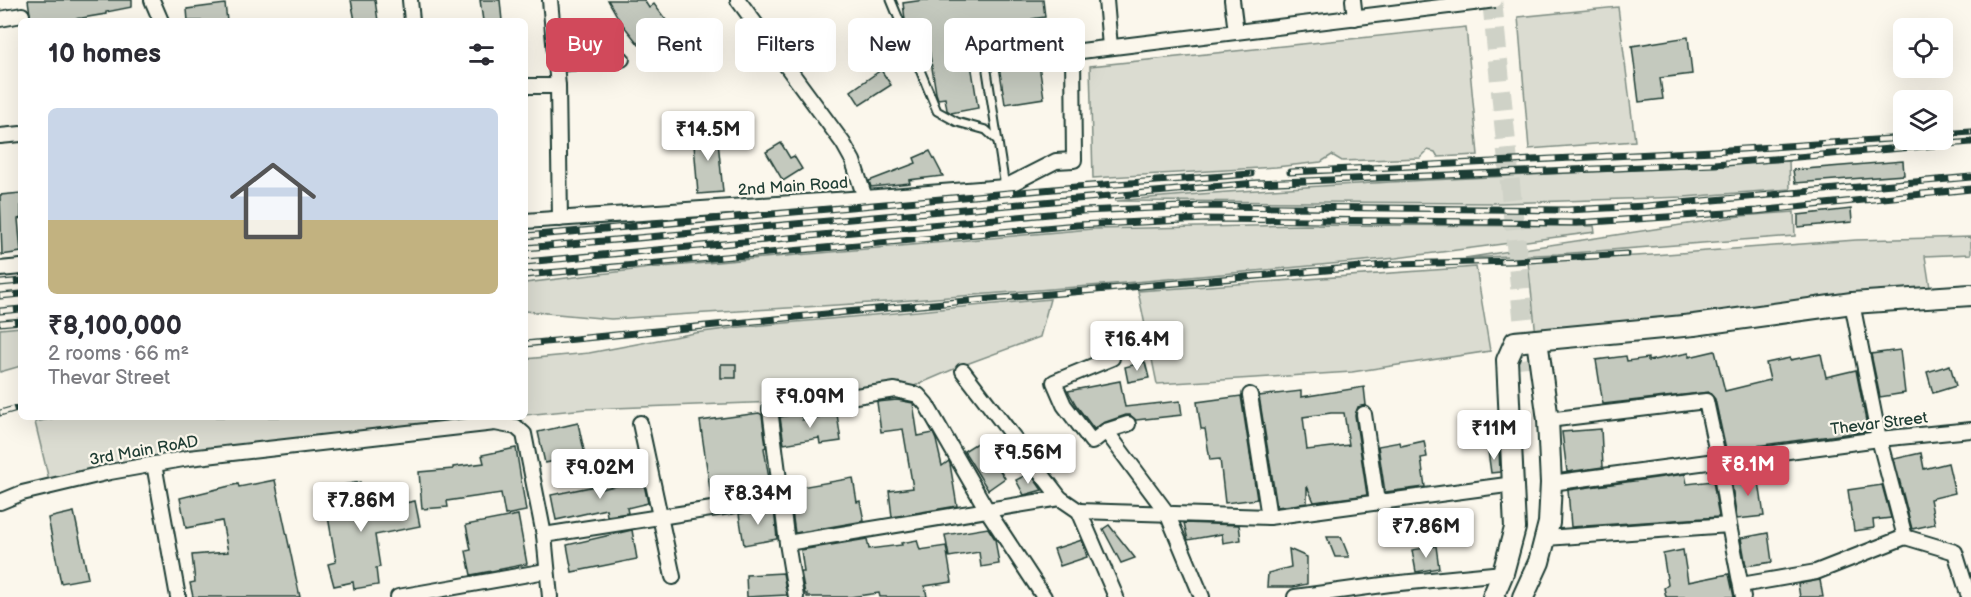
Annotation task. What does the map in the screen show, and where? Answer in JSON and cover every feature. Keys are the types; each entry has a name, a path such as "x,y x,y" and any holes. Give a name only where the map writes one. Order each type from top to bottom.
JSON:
{"street":[{"path":"20,0 22,18"},
{"path":"152,0 160,18"},
{"path":"410,0 412,18"},
{"path":"550,0 552,18"},
{"path":"738,0 843,143 854,161 865,198"},
{"path":"1106,0 1110,47 1495,0"},
{"path":"1233,0 1236,32"},
{"path":"1353,0 1355,18"},
{"path":"0,19 18,18"},
{"name":"2nd Main Road","path":"528,221 1005,187 1056,160 1074,160 1073,52 1110,47"},
{"path":"557,72 560,219"},
{"path":"528,86 558,86"},
{"path":"0,136 18,134"},
{"path":"0,269 18,267"},
{"path":"1493,597 1503,573 1515,528 1507,360 1515,342 1694,325 1852,303 1971,295"},
{"path":"1852,303 1879,439 1905,537"},
{"path":"1523,597 1546,538 1549,523 1551,483 1548,420 1537,340"},
{"path":"1112,357 1054,382 1064,405 1092,442 1106,431 1128,424"},
{"path":"1511,597 1534,548 1541,484 1528,367"},
{"path":"963,371 1060,498 1079,511 1116,597"},
{"path":"796,597 770,408 895,390 918,394 926,404 987,510 1044,597"},
{"path":"1250,395 1269,517"},
{"path":"1548,420 1706,401 1742,591 1816,572 1905,537 1955,552 1969,597"},
{"path":"1364,414 1377,502"},
{"name":"3rd Main RoAD","path":"0,502 22,493 110,472 189,458 495,423 516,427 524,434 544,535 550,597"},
{"path":"640,423 673,577"},
{"name":"Thevar Street","path":"1551,483 1879,439 1971,430"},
{"path":"1106,431 1167,513 1202,597"},
{"path":"154,464 177,597"},
{"path":"1079,511 1269,517 1514,484"},
{"path":"544,535 660,515 782,498"},
{"path":"788,543 1060,498"},
{"path":"1546,538 1729,525"},
{"path":"398,597 546,571"},
{"path":"1295,597 1390,584 1503,573"}],"lane":[{"path":"891,0 937,111 957,122 986,130 998,141"},
{"path":"987,72 1005,187"}],"shaded area":[{"path":"1618,7 1635,141 1529,149 1518,17"},
{"path":"1466,27 1478,155 1438,157 1435,152 1428,150 1420,158 1342,161 1332,155 1321,162 1276,167 1093,178 1090,66"},
{"path":"1789,161 1790,189 1684,197 1499,203 1115,201 1367,183"},
{"path":"1794,212 1795,236 1558,254 1465,258 1740,216"},
{"path":"1307,225 1594,226 1595,232 1396,258 886,302 611,319 528,311 528,283 650,268 1092,229"},
{"path":"1971,237 1971,254 1925,256 1931,294 1536,335 1528,262 1856,240"},
{"path":"1476,267 1490,351 1352,372 1157,384 1138,291"},
{"path":"1050,299 1040,337 912,387 775,402 586,409 528,415 528,359 589,353 695,333"},
{"path":"18,327 18,367 0,372 0,329"},
{"path":"45,420 480,420 187,451 129,461 49,480 35,422"}],"building":[{"path":"28,0 132,0 132,7 106,12 106,14 82,18 31,18"},
{"path":"351,0 375,0 378,18 354,18"},
{"path":"480,0 500,0 502,18 483,18"},
{"path":"608,0 644,0 649,8 654,4 664,18 636,18 636,41 624,26 624,18 618,18"},
{"path":"924,0 1043,0 1045,17 944,18 944,72 972,72 978,108 951,113 947,110 945,98 938,99 936,93 932,68 932,18 905,18 903,3"},
{"path":"225,4 227,18 188,18 187,9"},
{"path":"1688,37 1692,74 1660,78 1663,99 1639,102 1632,46"},
{"path":"878,72 882,72 891,85 860,105 851,91"},
{"path":"1000,72 1040,72 1044,98 1005,104"},
{"path":"717,131 723,192 698,194 693,132"},
{"path":"781,143 790,158 794,156 802,169 783,181 766,152"},
{"path":"930,151 943,176 909,180 910,183 871,187 869,181 916,163 914,158"},
{"path":"1903,161 1904,175 1795,183 1793,170"},
{"path":"18,193 18,252 2,255 0,195"},
{"path":"1851,209 1852,222 1798,227 1798,215"},
{"path":"1900,350 1905,393 1880,397 1871,354"},
{"path":"1715,351 1725,391 1770,380 1766,363 1790,358 1790,360 1821,354 1826,377 1856,370 1868,431 1726,450 1715,399 1709,392 1603,404 1596,360 1626,356 1627,361 1648,358 1648,361 1689,353 1689,357"},
{"path":"1145,362 1149,378 1128,382 1125,367"},
{"path":"721,364 736,364 736,378 721,378"},
{"path":"1950,365 1956,386 1933,393 1927,372"},
{"path":"1120,381 1125,407 1180,401 1182,415 1136,420 1126,415 1103,423 1094,429 1068,391"},
{"path":"1364,387 1366,405 1358,407 1355,415 1367,495 1314,502 1307,486 1307,503 1277,507 1259,396 1301,391 1301,397","holes":["1344,413 1349,445 1307,450 1303,417"]},
{"path":"1241,396 1257,499 1225,503 1220,459 1210,460 1205,429 1201,429 1197,402"},
{"path":"897,400 913,403 918,436 933,433 942,466 949,461 957,506 892,517 889,491 913,488 903,429 881,432 877,402"},
{"path":"759,413 762,415 766,447 764,448 771,491 736,496 735,492 711,496 700,421"},
{"path":"801,413 802,420 837,414 841,441 820,444 819,438 784,444 780,417"},
{"path":"578,423 585,455 545,463 538,432"},
{"path":"1601,429 1603,467 1567,472 1562,432"},
{"path":"980,441 1005,478 988,490 964,451"},
{"path":"1424,441 1427,457 1421,458 1425,487 1385,492 1378,446 1400,442 1401,446"},
{"path":"516,448 526,511 505,515 501,493 447,501 448,507 422,509 419,472 484,463 482,455"},
{"path":"1499,450 1500,472 1491,473 1488,451"},
{"path":"1921,453 1924,469 1948,463 1955,493 1930,499 1935,524 1912,529 1894,459"},
{"path":"1030,473 1042,490 1024,495 1016,480"},
{"path":"1685,474 1687,484 1713,481 1719,517 1571,527 1568,490"},
{"path":"1758,475 1764,516 1737,519 1731,479"},
{"path":"853,478 857,502 860,501 864,521 795,533 789,489"},
{"path":"275,480 300,597 193,597 190,583 195,582 192,555 228,552 222,521 186,528 180,498 238,484 239,487"},
{"path":"643,480 648,503 627,508 628,513 607,516 606,509 556,520 551,495 595,486 596,490"},
{"path":"360,482 366,511 415,501 420,526 375,535 380,567 376,568 378,585 354,589 353,582 334,586 328,564 336,562 323,488"},
{"path":"1882,485 1891,518 1873,520 1874,528 1854,531 1848,490"},
{"path":"774,508 777,539 744,545 739,514"},
{"path":"74,512 88,578 61,583 48,518"},
{"path":"518,515 527,564 471,575 466,551 471,550 466,525"},
{"path":"1184,523 1239,525 1241,540 1223,543 1222,534 1188,540"},
{"path":"1109,525 1135,558 1121,563 1103,529"},
{"path":"988,528 995,539 999,564 981,567 979,552 949,557 945,535"},
{"path":"632,530 637,559 572,572 567,545"},
{"path":"1768,533 1772,562 1746,566 1741,538"},
{"path":"1327,537 1341,537 1349,557 1335,557"},
{"path":"867,539 869,549 902,545 901,543 917,540 920,550 946,546 952,582 925,586 927,597 880,597 879,593 850,597 807,597 801,572 804,572 801,550"},
{"path":"1082,540 1087,557 1060,566 1054,549"},
{"path":"1436,546 1439,568 1416,572 1412,550"},
{"path":"1289,549 1307,557 1307,584 1293,587 1267,587 1268,573 1291,567"},
{"path":"1683,550 1688,582 1729,574 1734,597 1666,597 1664,588 1668,585 1663,554"},
{"path":"783,573 787,595 747,597 746,575"},
{"path":"1820,580 1823,597 1800,597 1798,584"}],"tunnel":[{"path":"1492,0 1528,367"}],"railway":[{"path":"1953,133 1971,132"},
{"path":"1290,172 1713,151 1893,139"},
{"path":"528,248 1256,183 1715,164 1971,142"},
{"path":"528,236 1076,187 1251,174"},
{"path":"528,262 1082,211 1205,206 1567,210 1646,206 1971,177"},
{"path":"528,275 1077,225 1207,219 1576,223 1757,211 1971,189"},
{"path":"528,344 887,308 1396,264 1513,261 1627,254"},
{"path":"0,283 18,281"},
{"path":"0,296 18,294"},
{"path":"0,311 18,309"},
{"path":"0,323 18,321"},
{"path":"0,413 18,408"}]}
